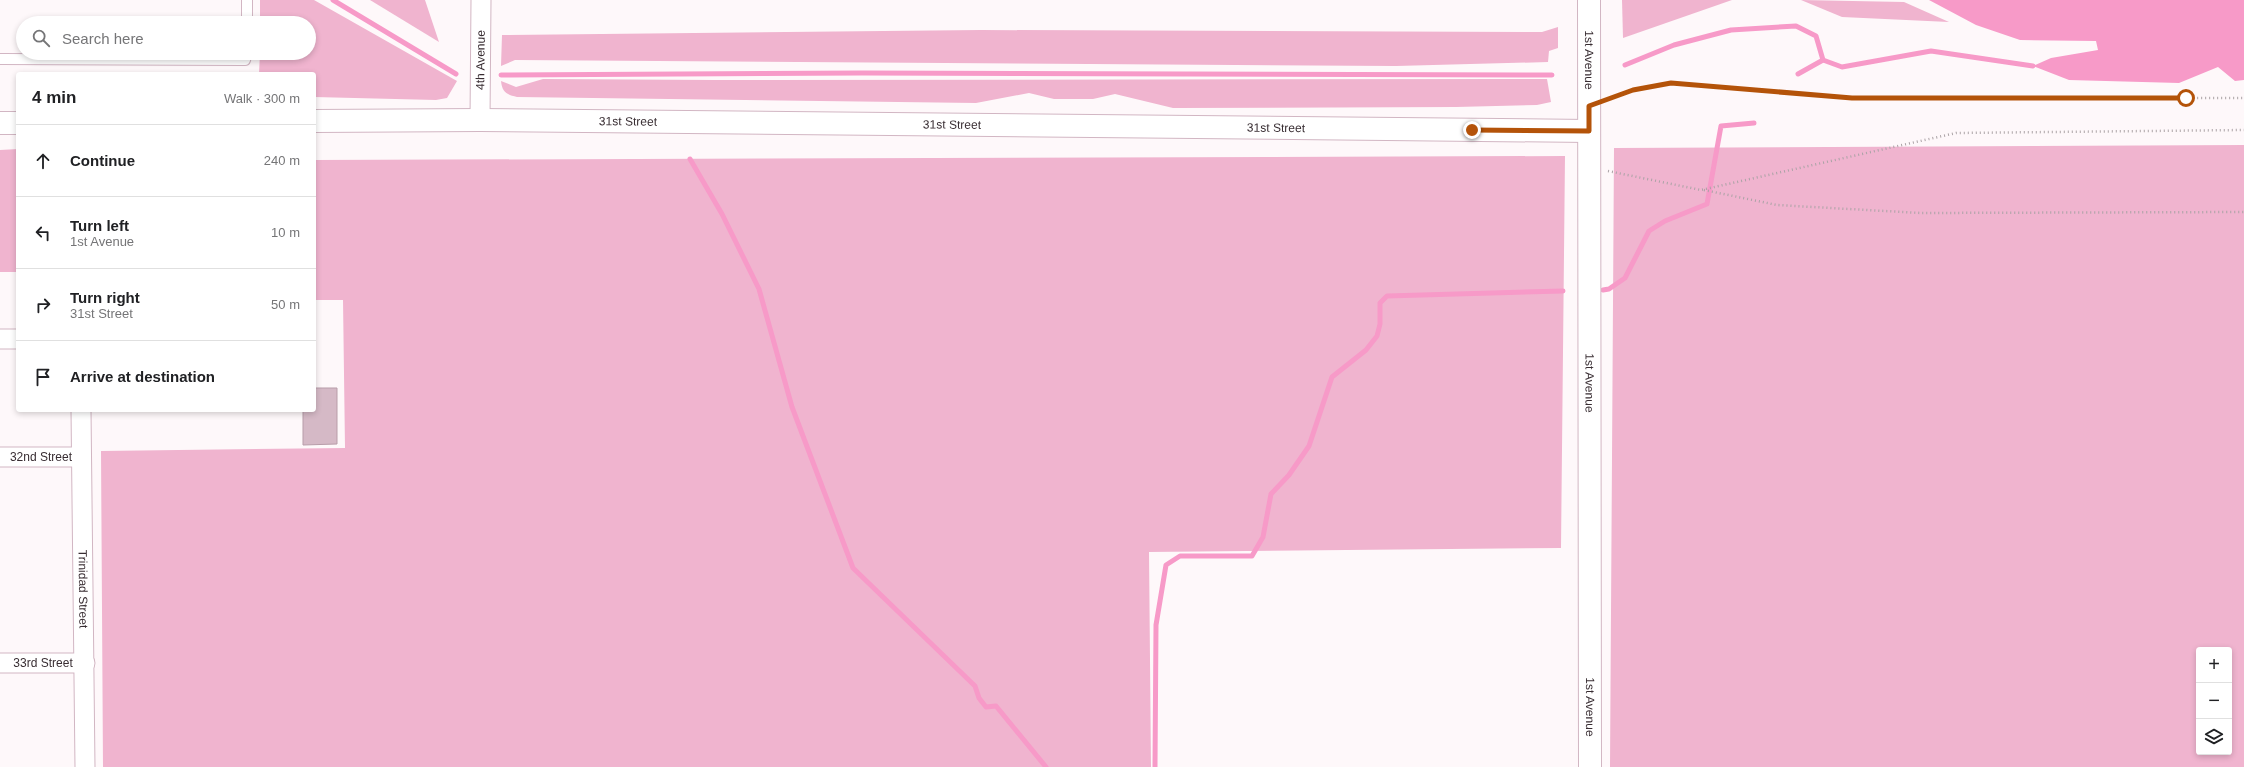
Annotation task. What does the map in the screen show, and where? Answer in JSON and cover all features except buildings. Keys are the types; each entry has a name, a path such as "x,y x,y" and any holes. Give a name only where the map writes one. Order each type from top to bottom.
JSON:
{"street":[{"name":"4th Avenue","path":"480,120 481,0"},
{"name":"1st Avenue","path":"1589,0 1590,767"},
{"name":"31st Street","path":"316,121 480,120 1589,131"},
{"path":"0,123 16,123"},
{"path":"0,339 16,339"},
{"name":"Trinidad Street","path":"81,412 85,767"},
{"name":"32nd Street","path":"0,457 82,457"},
{"name":"33rd Street","path":"0,663 85,663"}],"lane":[{"path":"247,0 247,16"},
{"path":"0,59 16,59"}],"path":[{"path":"1589,106 1633,90 1671,83 1852,98 2244,98"},
{"path":"1701,190 1956,133 2244,130"},
{"path":"1589,167 1777,205 1921,213 2244,212"}],"shaded area":[{"path":"260,0 314,0 457,81 447,98 436,100 316,97 316,72 259,72 260,60 316,60 316,16 260,16"},
{"path":"370,0 425,0 439,42"},
{"path":"1622,0 1732,0 1623,38"},
{"path":"1801,0 1904,2 1949,22 1842,17"},
{"path":"1929,0 2244,0 2244,80 2235,81 2218,67 2179,83 2069,80 2033,66 2051,58 2098,50 2096,41 2020,40 1976,25"},
{"path":"1558,27 1558,48 1549,51 1548,62 1396,66 515,60 501,66 502,35 981,30 1542,32"},
{"path":"543,79 1547,79 1551,102 1537,105 1456,107 1173,108 1115,94 1093,99 1054,99 1029,93 976,103 517,97 510,95 504,90 501,81 516,87"},
{"path":"2244,145 2244,767 1610,767 1614,148"},
{"path":"16,149 16,272 0,272 0,150"},
{"path":"1565,156 1561,548 1149,552 1151,767 103,767 101,451 345,448 343,300 316,300 316,160"}],"waterway":[{"path":"333,0 456,74"},
{"path":"1625,65 1674,45 1731,30 1796,26 1816,36 1823,60 1842,67 1931,51 2033,66"},
{"path":"1798,74 1823,60"},
{"path":"501,75 862,73 1552,75"},
{"path":"1603,290 1609,289 1625,278 1649,231 1665,221 1707,204 1721,126 1754,123"},
{"path":"690,159 722,214 759,289 792,407 853,568 975,686 979,698 986,707 996,706 1046,767"},
{"path":"1155,767 1156,625 1166,565 1180,556 1252,556 1263,537 1271,494 1289,475 1309,446 1332,377 1366,350 1377,336 1380,324 1380,303 1387,296 1563,291"}],"route":[{"path":"1472,130 1589,131 1589,106 1633,90 1671,83 1852,98 2186,98"}]}
